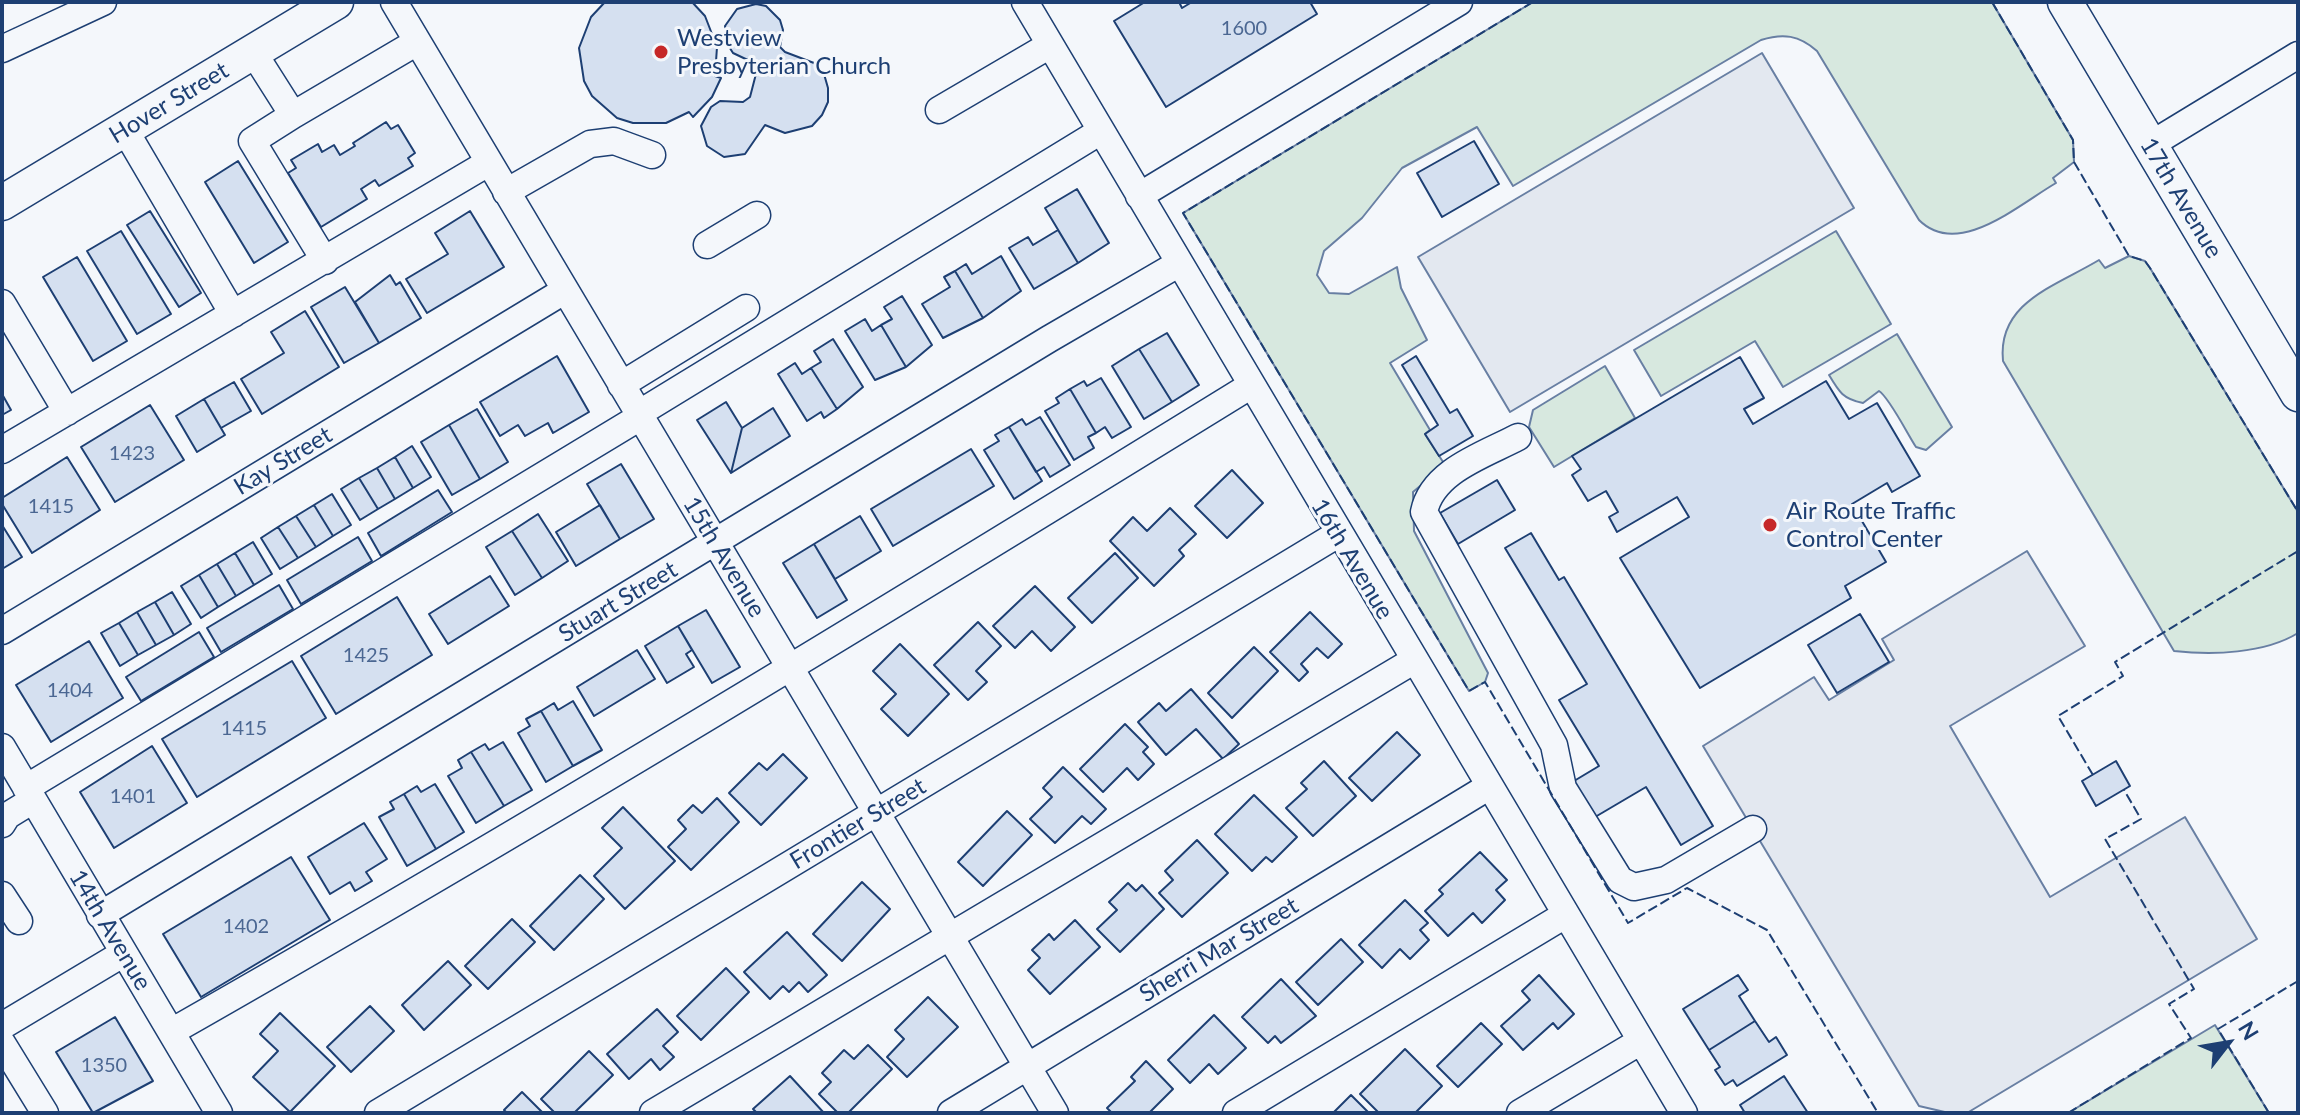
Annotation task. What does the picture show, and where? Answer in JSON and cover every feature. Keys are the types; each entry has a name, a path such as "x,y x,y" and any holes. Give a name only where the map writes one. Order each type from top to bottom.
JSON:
{"main road":[{"name":"Hover Street","path":"2,203 336,2"},
{"name":"17th Avenue","path":"2065,2 2298,394"}],"street":[{"path":"2,49 103,2"},
{"name":"15th Avenue","path":"394,2 1055,1113"},
{"name":"16th Avenue","path":"1025,2 1413,661 1684,1113"},
{"path":"1139,196 1459,2"},
{"path":"325,261 252,141 417,42"},
{"path":"939,110 1050,45"},
{"path":"253,52 293,115"},
{"path":"2150,145 2298,55"},
{"path":"125,130 233,314"},
{"path":"2,824 30,794 1101,131"},
{"path":"506,192 590,144 614,141 652,155"},
{"path":"2,450 488,163"},
{"path":"707,245 757,215"},
{"name":"Stuart Street","path":"100,915 1049,339 1178,264"},
{"name":"Kay Street","path":"2,631 564,291"},
{"path":"2,303 67,412"},
{"path":"621,385 746,308"},
{"path":"171,1032 400,902 791,668 1250,386"},
{"path":"1518,437 1437,483 1427,496 1424,512 1554,745 1563,788 1620,880 1634,887 1666,880 1753,829"},
{"name":"Frontier Street","path":"378,1113 1338,534"},
{"path":"653,1113 1413,661"},
{"name":"14th Avenue","path":"2,747 219,1113"},
{"name":"Sherri Mar Street","path":"951,1113 1488,787"},
{"path":"2,895 19,921"},
{"path":"1236,1113 1565,915"},
{"path":"2,1026 124,953"},
{"path":"1520,1113 1641,1041"},
{"path":"2,1043 45,1113"}],"shaded area":[{"path":"1533,2 1992,2 2073,140 2074,162 2053,178 2056,183 1988,224 1952,234 1935,231 1919,220 1817,51 1804,42 1784,36 1761,40 1513,186 1477,127 1402,168 1362,218 1324,251 1317,275 1329,293 1349,294 1397,267 1401,288 1427,340 1390,363 1430,430 1425,434 1445,465 1413,492 1414,531 1488,673 1485,682 1469,691 1183,213"},
{"path":"1762,53 1854,208 1510,412 1418,257"},
{"path":"1836,231 1891,324 1783,387 1755,341 1661,396 1634,350"},
{"path":"2129,256 2145,261 2150,268 2298,512 2298,633 2284,640 2238,651 2174,651 2003,361 2009,324 2033,298 2099,260 2105,268"},
{"path":"1897,334 1952,427 1926,450 1916,447 1879,391 1863,403 1856,401 1842,394 1829,375"},
{"path":"1605,366 1635,418 1554,467 1529,427 1533,410"},
{"path":"2027,551 2085,646 1950,726 2050,897 2185,817 2257,939 1967,1113 1949,1113 1919,1106 1703,746 1814,677 1829,700 1894,660 1882,639"},
{"path":"2215,1025 2269,1113 2068,1113"}],"building":[{"path":"605,2 692,2 705,16 717,47 715,76 721,78 712,97 693,117 689,112 666,123 633,123 617,118 592,96 584,81 579,48 591,17"},
{"path":"1145,2 1179,2 1182,8 1192,2 1310,2 1317,14 1166,107 1114,21"},
{"path":"756,4 766,6 780,20 783,30 780,47 814,63 824,74 828,102 812,126 785,133 765,125 745,154 724,157 707,146 701,126 711,107 720,101 743,102 750,97 757,70 752,62 733,53 728,45 725,26 737,9"},
{"path":"386,122 391,129 398,125 415,153 408,158 413,166 379,186 375,180 361,189 367,199 321,227 288,173 296,168 291,160 318,144 322,152 334,145 340,155"},
{"path":"1474,141 1499,184 1442,217 1417,173"},
{"path":"238,161 288,242 254,263 205,182"},
{"path":"1077,189 1109,243 1078,263 1045,208"},
{"path":"150,211 201,293 179,307 127,225"},
{"path":"470,211 504,267 427,313 406,279 448,254 435,233"},
{"path":"1058,230 1078,263 1034,289 1009,248 1028,237 1033,245"},
{"path":"121,231 171,314 137,334 87,251"},
{"path":"1001,256 1021,291 983,318 955,271 966,264 972,274"},
{"path":"77,257 127,341 93,361 43,277"},
{"path":"955,271 983,318 943,338 922,304 950,287 944,277"},
{"path":"390,275 396,285 400,282 421,318 379,343 355,302"},
{"path":"345,287 379,343 344,363 311,307"},
{"path":"902,296 932,345 906,367 881,325 892,319 884,307"},
{"path":"305,311 339,367 262,414 241,379 284,353 271,332"},
{"path":"865,319 872,331 881,325 906,367 875,380 845,331"},
{"path":"1167,333 1199,385 1172,402 1139,349"},
{"path":"833,339 863,387 837,409 811,368 821,362 814,351"},
{"path":"1139,349 1172,402 1144,419 1112,366"},
{"path":"557,356 589,412 553,433 548,423 525,436 518,425 500,436 480,402"},
{"path":"1416,356 1450,413 1457,409 1473,436 1439,456 1425,434 1438,425 1402,365"},
{"name":"Air Route Traffic Control Center","path":"1740,357 1764,398 1744,409 1753,424 1826,381 1849,419 1877,403 1920,476 1892,492 1887,483 1852,504 1886,562 1845,586 1851,598 1700,688 1620,558 1689,517 1677,497 1617,532 1609,517 1618,512 1606,491 1588,501 1572,475 1581,469 1572,456"},
{"path":"795,363 802,374 811,368 837,409 824,418 821,412 807,421 778,374"},
{"path":"1101,378 1131,427 1112,438 1105,427 1096,433 1070,389 1084,381 1087,386"},
{"path":"234,382 251,411 221,428 204,399"},
{"path":"1070,389 1096,433 1088,437 1094,448 1074,460 1045,411 1059,403 1056,398"},
{"path":"2,394 11,410 2,415"},
{"path":"204,399 225,435 197,452 176,416"},
{"path":"726,402 742,428 731,473 697,420"},
{"path":"150,405 184,460 115,502 81,447"},
{"path":"773,408 790,436 731,473 742,428"},
{"path":"477,409 508,462 480,479 449,425"},
{"path":"1040,417 1070,465 1050,477 1044,467 1036,472 1009,427 1022,419 1026,425"},
{"path":"449,425 480,479 452,495 421,442"},
{"path":"1009,427 1042,481 1014,499 984,450 999,441 995,435"},
{"path":"412,446 431,477 413,488 395,457"},
{"path":"971,449 994,486 893,546 871,509"},
{"path":"67,457 100,510 32,553 2,504 2,498"},
{"path":"395,457 413,488 395,499 377,468"},
{"path":"621,464 654,519 620,539 587,484"},
{"path":"377,468 395,499 378,509 359,478"},
{"path":"1232,470 1263,503 1227,538 1195,506"},
{"path":"359,478 378,509 360,520 341,489"},
{"path":"1497,480 1515,510 1458,544 1440,513"},
{"path":"438,490 452,512 381,556 368,533"},
{"path":"332,494 351,525 333,536 314,505"},
{"path":"314,505 333,536 316,547 296,516"},
{"path":"600,505 620,539 576,566 556,532"},
{"path":"1170,508 1196,534 1179,550 1184,556 1154,586 1110,541 1133,517 1147,531"},
{"path":"538,514 568,561 542,578 512,531"},
{"path":"296,516 316,547 298,558 278,527"},
{"path":"860,516 881,551 835,579 814,544"},
{"path":"2,525 22,557 2,569"},
{"path":"278,527 298,558 280,569 261,538"},
{"path":"512,531 542,578 515,595 486,547"},
{"path":"1531,533 1559,580 1564,577 1713,826 1681,845 1646,787 1590,820 1569,784 1599,766 1559,700 1587,684 1505,548"},
{"path":"358,537 372,561 301,604 287,580"},
{"path":"253,542 272,574 254,585 235,553"},
{"path":"814,544 847,600 817,618 783,563"},
{"path":"235,553 254,585 236,596 217,564"},
{"path":"1115,553 1138,578 1092,623 1068,598"},
{"path":"217,564 236,596 218,607 199,575"},
{"path":"199,575 218,607 201,618 181,586"},
{"path":"490,576 509,606 448,644 429,614"},
{"path":"279,585 293,609 221,652 207,628"},
{"path":"1035,586 1075,627 1051,651 1032,631 1015,648 993,626"},
{"path":"172,592 191,624 174,635 155,602"},
{"path":"397,597 432,655 336,714 301,656"},
{"path":"155,602 174,635 156,645 137,612"},
{"path":"706,610 740,667 712,683 678,626"},
{"path":"137,612 156,645 138,655 119,623"},
{"path":"1310,612 1342,644 1328,658 1317,648 1301,664 1308,672 1299,681 1270,652"},
{"path":"1860,614 1889,662 1837,693 1808,645"},
{"path":"978,622 1001,646 976,671 987,682 968,700 934,665"},
{"path":"119,623 138,655 120,666 101,633"},
{"path":"678,626 692,650 686,654 694,667 667,683 645,646"},
{"path":"199,632 214,657 141,701 126,677"},
{"path":"89,641 123,698 51,742 16,685"},
{"path":"900,644 949,694 908,736 881,709 896,694 873,671"},
{"path":"1254,647 1278,671 1232,718 1208,693"},
{"path":"637,650 655,679 594,716 577,687"},
{"path":"292,661 326,718 197,797 162,739"},
{"path":"1191,689 1239,744 1223,759 1196,729 1166,755 1138,722 1159,703 1166,711"},
{"path":"573,701 602,750 573,766 541,711 554,703 558,710"},
{"path":"541,711 573,766 546,782 518,733 530,726 526,719"},
{"path":"1125,724 1148,747 1143,752 1154,764 1138,780 1127,768 1103,792 1080,769"},
{"path":"1397,732 1420,755 1372,801 1349,778"},
{"path":"503,742 532,790 504,806 471,752 485,744 489,750"},
{"path":"152,746 187,803 114,848 80,792"},
{"path":"471,752 504,806 476,823 448,776 462,768 458,760"},
{"path":"783,754 807,778 761,825 729,793 759,763 767,770"},
{"path":"1324,761 1356,796 1313,836 1286,808 1307,789 1301,783"},
{"path":"2116,761 2130,786 2096,806 2082,781"},
{"path":"1063,767 1106,809 1091,824 1082,816 1055,843 1030,819 1052,797 1043,788"},
{"path":"435,784 464,832 436,849 404,794 417,786 421,792"},
{"path":"404,794 436,849 407,866 379,817 394,809 390,802"},
{"path":"1254,795 1297,837 1272,862 1266,857 1252,871 1215,834"},
{"path":"717,798 739,822 691,870 668,847 686,829 678,820 693,805 702,813"},
{"path":"623,807 675,861 625,909 594,876 622,848 602,828"},
{"path":"1007,811 1032,835 983,886 958,862"},
{"path":"364,823 387,859 366,872 372,881 355,891 350,882 330,894 308,857"},
{"path":"1197,840 1228,873 1182,917 1159,893 1173,880 1165,871"},
{"path":"1480,852 1507,880 1496,890 1505,900 1482,923 1473,913 1448,936 1425,911 1443,894 1439,890"},
{"path":"291,857 330,920 201,997 163,934"},
{"path":"580,875 604,899 554,950 530,926"},
{"path":"862,882 890,909 842,961 813,934"},
{"path":"1128,883 1136,891 1142,885 1164,909 1120,952 1097,929 1117,910 1109,902"},
{"path":"1405,900 1428,923 1420,930 1429,940 1410,959 1400,949 1382,968 1359,945"},
{"path":"512,919 535,942 488,989 465,966"},
{"path":"1075,920 1100,947 1050,994 1028,970 1040,958 1032,950 1049,934 1054,940"},
{"path":"787,932 827,975 808,992 799,982 789,992 783,986 770,999 744,972"},
{"path":"1341,939 1363,962 1318,1005 1296,982"},
{"path":"448,961 471,985 424,1030 402,1005"},
{"path":"726,968 749,992 701,1040 677,1016"},
{"path":"1539,975 1574,1014 1558,1029 1553,1023 1523,1050 1501,1026 1530,1000 1522,991"},
{"path":"1738,975 1748,990 1739,996 1755,1021 1709,1050 1683,1009"},
{"path":"1281,979 1316,1016 1281,1043 1275,1036 1268,1043 1242,1017"},
{"path":"928,997 958,1027 907,1077 887,1057 904,1039 895,1030"},
{"path":"370,1006 394,1031 351,1072 327,1047"},
{"path":"657,1009 678,1032 663,1046 674,1057 660,1070 651,1059 629,1079 607,1054"},
{"path":"280,1013 335,1066 290,1112 253,1077 278,1051 260,1034"},
{"path":"1214,1015 1246,1048 1218,1074 1209,1064 1190,1083 1168,1060"},
{"path":"115,1017 153,1081 93,1113 56,1052"},
{"path":"1755,1021 1769,1042 1776,1037 1787,1055 1737,1086 1733,1080 1725,1085 1715,1070 1720,1067 1709,1050"},
{"path":"1481,1023 1502,1044 1458,1087 1437,1066"},
{"path":"868,1045 892,1069 848,1113 838,1113 819,1094 831,1082 822,1073 844,1050 854,1059"},
{"path":"1405,1049 1442,1086 1415,1113 1379,1113 1360,1094"},
{"path":"589,1051 613,1075 574,1113 555,1113 541,1099"},
{"path":"1146,1061 1173,1089 1149,1113 1112,1113 1107,1108 1135,1081 1131,1077"},
{"path":"790,1076 824,1113 757,1113 753,1109"},
{"path":"1784,1076 1808,1113 1745,1113 1740,1105"},
{"path":"522,1092 543,1113 507,1113 504,1110"},
{"path":"1351,1095 1369,1113 1333,1113"}],"fence":[{"path":"1533,2 1183,213 1469,691 1485,682 1628,923 1687,888 1767,930 1878,1113"},
{"path":"1992,2 2073,140 2074,162 2129,256 2145,261 2150,268 2298,512"},
{"path":"2093,775 2058,716 2123,676 2115,662 2298,551"},
{"path":"2068,1113 2191,1038 2169,1004 2194,989 2105,839 2141,819 2124,790"},
{"path":"2269,1113 2218,1029 2298,981"}],"place":[{"name":"Westview Presbyterian Church","path":"661,52"},
{"name":"Air Route Traffic Control Center","path":"1770,525"}]}
